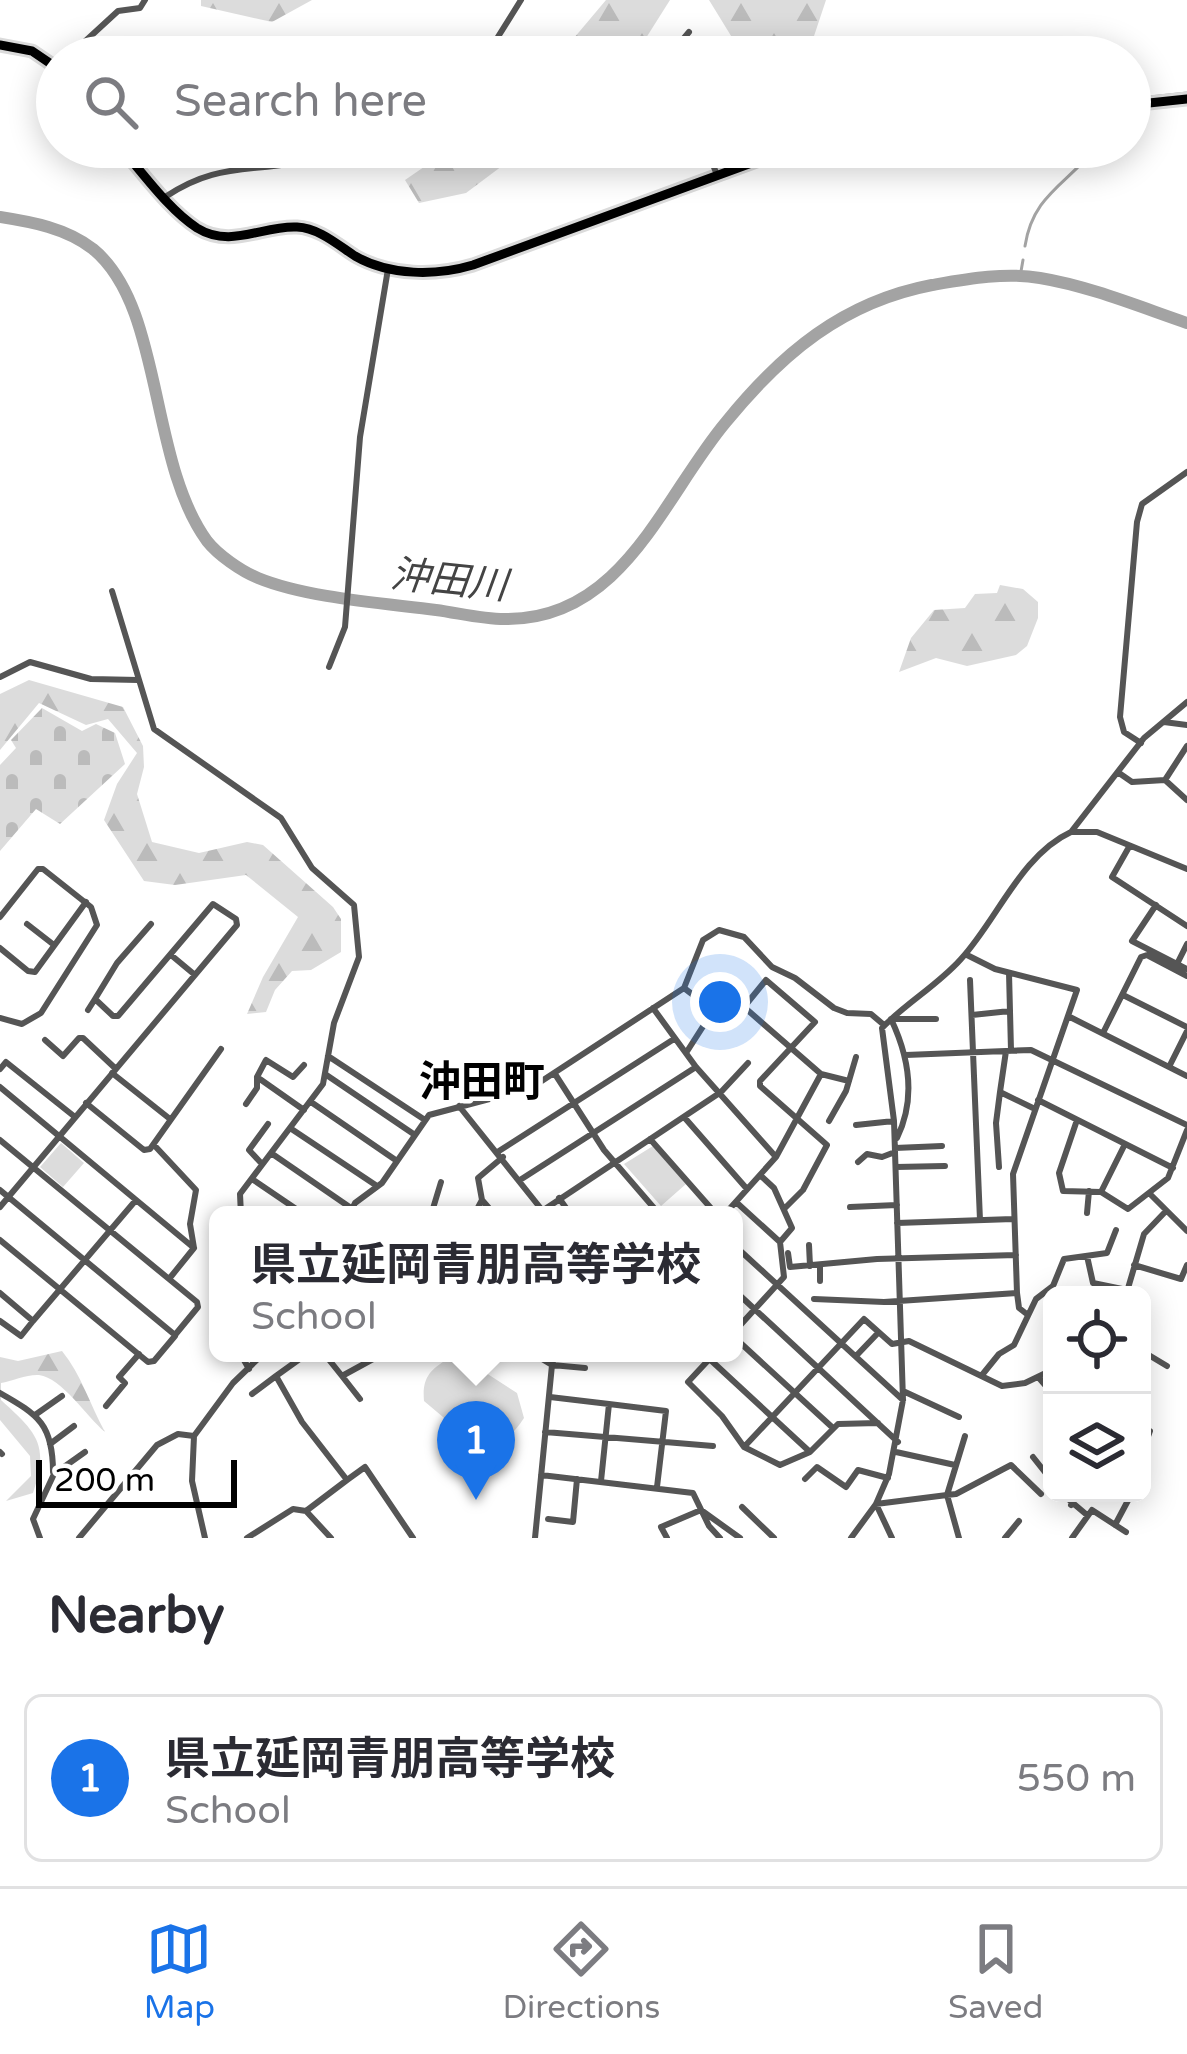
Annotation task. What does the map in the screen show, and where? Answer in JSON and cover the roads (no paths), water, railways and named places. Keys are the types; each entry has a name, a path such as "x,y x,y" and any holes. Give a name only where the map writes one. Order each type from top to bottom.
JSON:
{"main road":[{"path":"0,45 36,54"},
{"path":"1151,103 1187,99"},
{"path":"139,168 189,221 211,234 239,237 297,227 316,231 362,260 423,274 446,273 736,168"}],"street":[{"path":"113,0 118,11"},
{"path":"91,36 118,11 140,8 145,0"},
{"path":"498,36 520,0"},
{"path":"685,36 688,32"},
{"path":"165,197 192,180 229,168"},
{"path":"714,168 716,175"},
{"path":"329,667 346,624 363,413 389,266"},
{"path":"1141,743 1124,732 1120,717 1137,522 1142,504 1187,472"},
{"path":"112,591 157,733 281,818 312,868 354,904 359,957 334,1023 325,1074 311,1102 240,1194 242,1206"},
{"path":"0,677 30,662 91,679 138,680"},
{"path":"1071,832 1141,743 1187,702"},
{"path":"1161,722 1187,725"},
{"path":"1165,780 1187,746"},
{"path":"1119,773 1132,782 1165,780 1187,800"},
{"path":"888,1022 965,955 1002,908 1009,889 1059,837 1097,832 1187,869"},
{"path":"1129,847 1112,877 1187,926"},
{"path":"0,917 43,868 86,902 97,925 41,1013 22,1024 0,1018"},
{"path":"0,948 35,972 86,902"},
{"path":"0,1208 237,925 213,904 118,1016 95,1000"},
{"path":"1156,905 1132,941 1187,973"},
{"path":"27,924 54,946"},
{"path":"88,1010 117,963 151,924"},
{"path":"356,1206 378,1187 429,1115 531,1088 684,988 703,940 719,930 744,937 772,967 834,1008 872,1014 888,1022 936,1019"},
{"path":"1177,964 1187,944"},
{"path":"171,955 195,975"},
{"path":"965,955 1009,973 1077,990 1013,1174 1017,1293 1019,1308 1028,1315"},
{"path":"1103,1034 1141,957 1148,955 1187,973"},
{"path":"999,1167 996,1123 1009,1050 1009,973"},
{"path":"784,1210 803,1190 826,1145 760,1086 791,1048 815,1022 766,980 744,1006 791,1048 821,1074 849,1082"},
{"path":"970,980 980,1220"},
{"path":"684,988 709,1007 711,1014 686,1053"},
{"path":"1123,995 1187,1029 1169,1067"},
{"path":"653,1008 718,1094 776,1157"},
{"path":"971,1015 1010,1011"},
{"path":"1068,1016 1187,1076"},
{"path":"858,1162 867,1154 882,1157 895,1147 907,1108 906,1055 888,1022"},
{"path":"851,1538 888,1478 903,1396 888,1022"},
{"path":"45,1040 63,1056 83,1038 171,1120"},
{"path":"487,1206 478,1178 501,1154 674,1039"},
{"path":"246,1104 257,1088 267,1048"},
{"path":"86,1103 144,1150 154,1145 221,1049"},
{"path":"906,1055 1031,1050 1187,1127 1173,1168 1150,1194 1128,1209 1101,1192 1068,1194 1059,1173 1077,1120"},
{"path":"328,1055 425,1120"},
{"path":"829,1121 856,1057"},
{"path":"266,1060 292,1077 304,1065"},
{"path":"0,1069 6,1061 75,1117"},
{"path":"548,1206 718,1094 748,1063"},
{"path":"520,1180 696,1066"},
{"path":"554,1073 614,1163 652,1206"},
{"path":"325,1074 415,1135"},
{"path":"731,1206 776,1157 821,1074"},
{"path":"257,1077 304,1110"},
{"path":"0,1087 194,1248"},
{"path":"1000,1092 1077,1120 1173,1168"},
{"path":"311,1102 397,1161"},
{"path":"459,1106 501,1154 535,1206"},
{"path":"684,1117 747,1189"},
{"path":"856,1125 894,1121"},
{"path":"262,1164 249,1150 268,1124"},
{"path":"290,1128 378,1187"},
{"path":"650,1139 712,1206"},
{"path":"0,1140 198,1307 154,1361 148,1362 0,1240"},
{"path":"1101,1192 1125,1144"},
{"path":"154,1145 196,1190 190,1224 194,1248 169,1279"},
{"path":"895,1147 942,1146"},
{"path":"271,1154 343,1206"},
{"path":"896,1167 945,1166"},
{"path":"760,1175 774,1189 792,1228 780,1242"},
{"path":"252,1179 292,1206"},
{"path":"434,1206 442,1182"},
{"path":"0,1190 176,1335"},
{"path":"1087,1213 1089,1191"},
{"path":"1150,1194 1187,1231"},
{"path":"559,1198 565,1206"},
{"path":"0,1321 22,1336 136,1200"},
{"path":"479,1206 482,1200"},
{"path":"736,1202 740,1206"},
{"path":"850,1207 897,1205"},
{"path":"743,1208 780,1242 784,1277 743,1324"},
{"path":"1129,1286 1144,1234 1166,1211"},
{"path":"897,1223 1015,1219"},
{"path":"982,1375 999,1354 1014,1345 1036,1299 1053,1286 1065,1257 1107,1253 1116,1230"},
{"path":"809,1245 820,1281"},
{"path":"743,1253 903,1396 959,1417"},
{"path":"788,1253 790,1267 1016,1255"},
{"path":"1087,1255 1093,1283 1103,1286"},
{"path":"1134,1265 1181,1279 1187,1265"},
{"path":"0,1293 33,1321"},
{"path":"814,1299 1017,1293"},
{"path":"743,1298 898,1442"},
{"path":"744,1447 864,1319 892,1344 909,1341 1011,1387 1043,1376"},
{"path":"856,1356 877,1334"},
{"path":"743,1344 833,1428"},
{"path":"106,1406 125,1382 119,1378 139,1354"},
{"path":"1151,1357 1167,1366"},
{"path":"245,1362 249,1369"},
{"path":"205,1538 192,1480 194,1436 256,1362"},
{"path":"252,1394 295,1362"},
{"path":"331,1362 360,1399"},
{"path":"342,1376 368,1362"},
{"path":"547,1362 585,1368"},
{"path":"535,1538 553,1362"},
{"path":"704,1362 688,1382 744,1447 780,1466 810,1452 843,1422 878,1423"},
{"path":"716,1362 810,1452"},
{"path":"276,1376 302,1422 347,1480"},
{"path":"1039,1378 1043,1383"},
{"path":"0,1393 35,1415 47,1430 52,1476 33,1520 40,1538"},
{"path":"35,1415 62,1396"},
{"path":"550,1397 666,1411 657,1487"},
{"path":"601,1481 609,1404"},
{"path":"50,1444 74,1426"},
{"path":"545,1432 713,1446"},
{"path":"79,1538 157,1445 178,1434 194,1436"},
{"path":"959,1538 947,1495 965,1436"},
{"path":"52,1476 86,1452"},
{"path":"896,1452 955,1465"},
{"path":"1033,1457 1043,1470"},
{"path":"876,1504 956,1494 1011,1465 1041,1494"},
{"path":"307,1511 364,1467 413,1538"},
{"path":"805,1479 817,1467 846,1487 859,1470 888,1478"},
{"path":"541,1475 693,1493 720,1538"},
{"path":"548,1519 573,1522 578,1479"},
{"path":"1068,1502 1087,1515"},
{"path":"1115,1525 1127,1502"},
{"path":"876,1504 892,1538"},
{"path":"742,1507 774,1538"},
{"path":"247,1538 293,1509 307,1511 331,1538"},
{"path":"667,1538 661,1527 701,1510"},
{"path":"701,1510 740,1538"},
{"path":"1072,1538 1092,1510 1126,1532"},
{"path":"1005,1538 1019,1521"}],"waterway":[{"path":"1151,97 1187,93"},
{"path":"1025,246 1044,202 1077,168"},
{"name":"沖田川","path":"0,217 72,236 93,249 116,275 145,346 188,508 207,541 223,557 258,578 299,590 490,618 548,613 582,598 611,576 637,548 747,397 817,334 870,304 932,285 1027,276 1096,292 1187,323"},
{"path":"1020,277 1023,260"}],"place":[{"name":"県立延岡青朋高等学校","path":"476,1500"}],"district":[{"name":"沖田町","path":"482,1081"}]}
